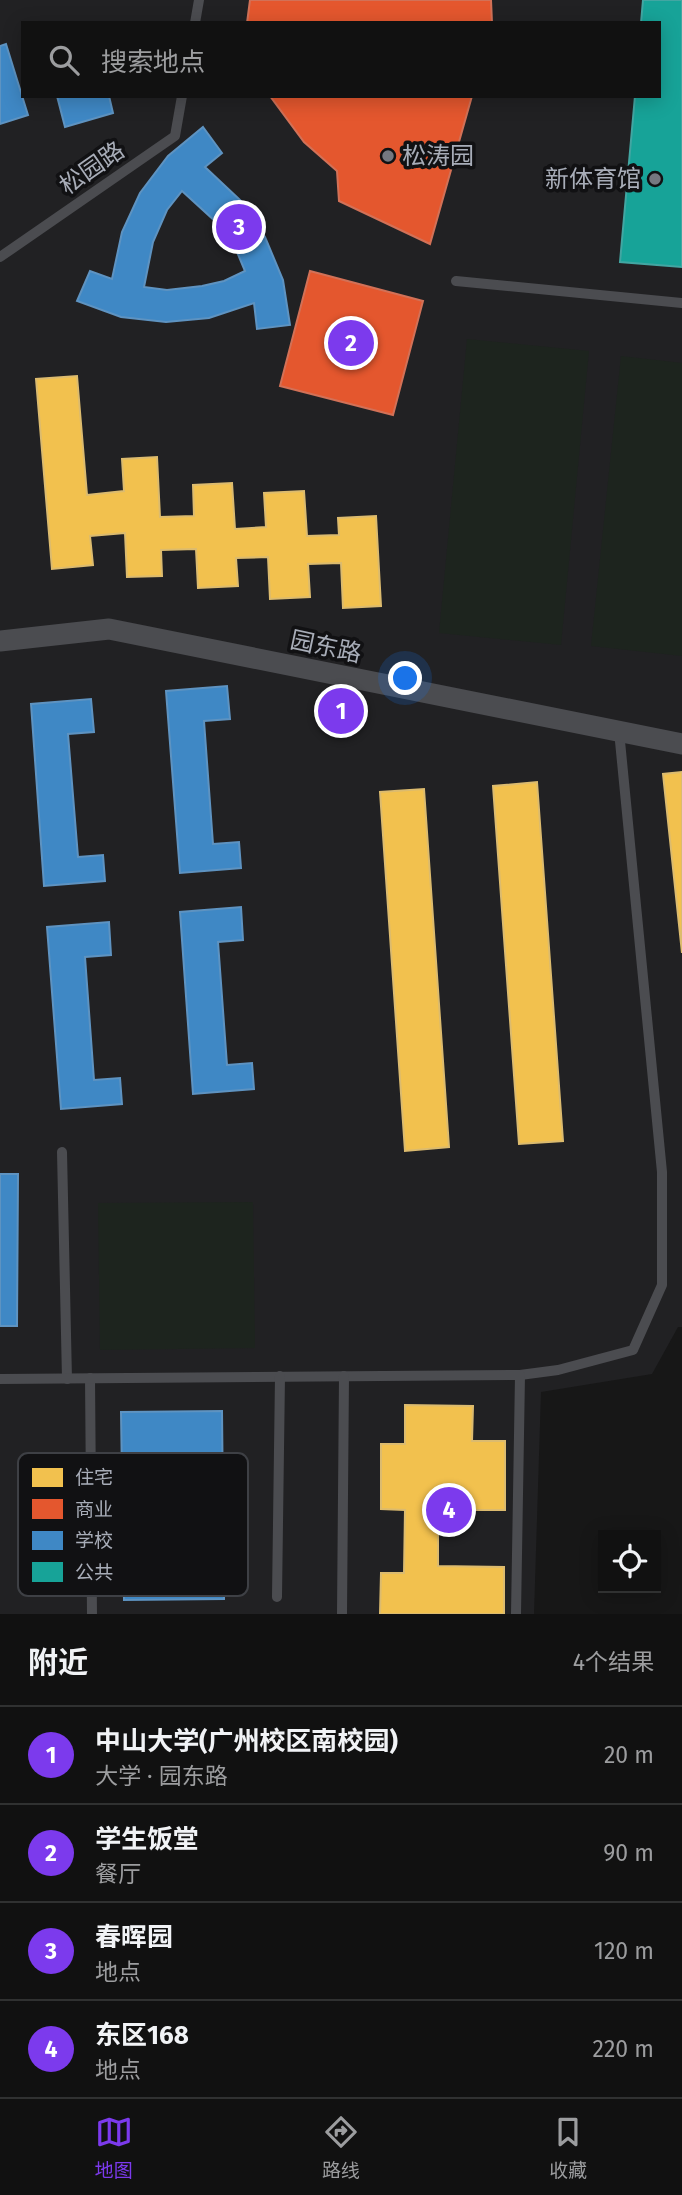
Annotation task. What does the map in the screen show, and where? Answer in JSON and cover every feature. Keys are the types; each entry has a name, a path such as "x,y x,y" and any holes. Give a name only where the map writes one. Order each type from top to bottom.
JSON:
{"street":[{"name":"园东路","path":"0,641 109,629 682,744"}],"lane":[{"path":"195,21 199,0"},
{"name":"松园路","path":"0,257 175,136 182,98"},
{"path":"456,281 682,303"},
{"path":"0,1380 520,1375 558,1370 633,1350 662,1285 662,1172 619,731"},
{"path":"62,1152 68,1379"},
{"path":"516,1614 520,1375"},
{"path":"278,1597 280,1376"},
{"path":"342,1614 344,1376"},
{"path":"90,1378 91,1453"},
{"path":"92,1596 92,1614"}],"shaded area":[{"path":"0,0 682,0 682,1327 678,1327 652,1374 541,1392 534,1614 0,1614"},
{"path":"467,339 589,351 561,645 439,633"},
{"path":"621,356 682,363 682,656 591,646"},
{"path":"253,1202 255,1348 100,1350 98,1203"}],"building: 住宅":[{"path":"77,376 87,495 124,491 122,459 157,457 160,517 194,516 193,485 232,483 235,529 266,527 264,493 304,491 307,536 339,535 338,518 376,516 381,606 343,608 341,563 308,564 310,597 270,599 268,557 236,558 238,586 198,588 196,549 161,550 162,576 127,577 125,533 90,536 93,565 52,569 36,379"},
{"path":"682,772 682,953 663,774"},
{"path":"537,782 563,1141 519,1144 493,786"},
{"path":"424,789 449,1147 405,1151 380,792"},
{"path":"405,1405 473,1406 472,1441 505,1441 505,1510 438,1510 438,1566 504,1567 504,1614 380,1614 381,1573 404,1573 405,1510 381,1509 381,1444 405,1444"}],"building: 商业":[{"path":"250,0 491,0 492,21 247,21"},
{"name":"松涛园","path":"271,98 471,98 430,244 339,201 337,171 304,142"},
{"path":"310,271 423,301 393,415 280,386"}],"building: 学校":[{"path":"6,44 28,115 0,124 0,46"},
{"path":"58,98 109,98 113,113 65,127"},
{"path":"203,127 222,153 205,167 241,201 265,237 283,280 290,325 257,329 254,303 209,318 166,322 121,317 77,301 90,271 112,279 122,232 140,193 168,156","holes":["182,191 217,223 237,252 245,271 224,281 202,286 167,290 144,287 153,242 167,210"]},
{"path":"227,686 230,719 204,721 213,844 239,842 241,868 180,873 166,691"},
{"path":"91,699 94,732 68,734 78,857 103,855 105,881 44,886 31,704"},
{"path":"241,907 243,940 218,942 227,1065 252,1063 254,1089 193,1094 180,912"},
{"path":"109,922 111,955 85,957 94,1080 120,1078 122,1104 61,1109 47,927"},
{"path":"0,1174 18,1174 17,1326 0,1326"},
{"path":"222,1411 222,1453 122,1453 121,1412"},
{"path":"124,1596 224,1596 224,1599 124,1600"}],"building: 公共":[{"name":"新体育馆","path":"643,0 682,0 682,267 620,262 635,98 661,98 661,21 641,21"}],"place":[{"name":"松涛园","path":"388,156"},
{"name":"新体育馆","path":"655,179"},
{"name":"春晖园","path":"239,227"},
{"name":"学生饭堂","path":"351,343"},
{"name":"中山大学(广州校区南校园)","path":"341,711"},
{"name":"东区168","path":"449,1510"}]}
